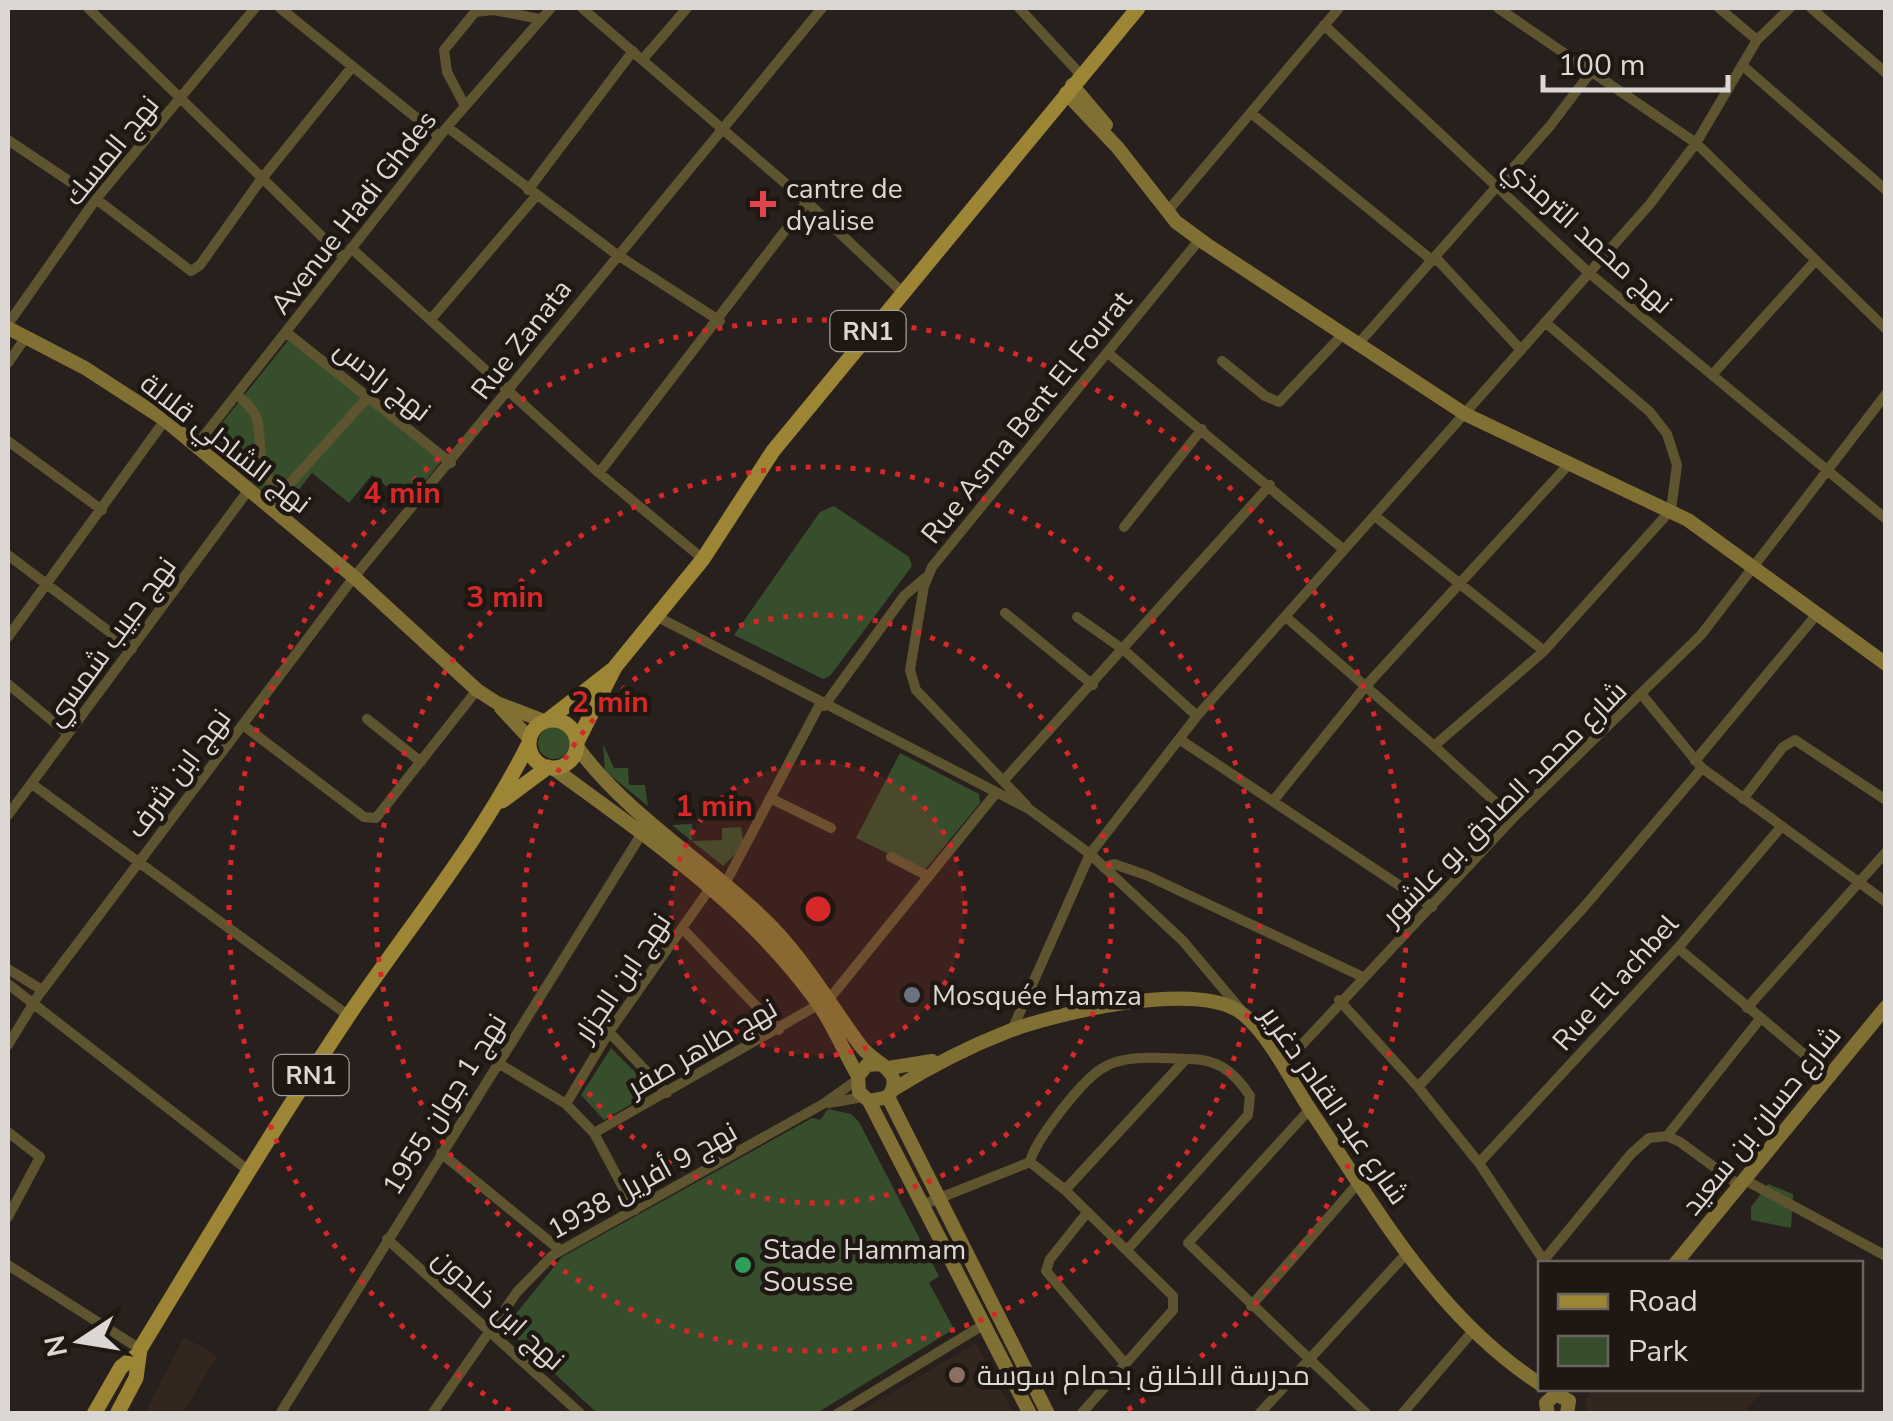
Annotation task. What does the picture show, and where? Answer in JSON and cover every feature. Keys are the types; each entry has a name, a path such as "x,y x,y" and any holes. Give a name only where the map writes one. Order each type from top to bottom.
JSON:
{"main road":[{"name":"RN1","path":"499,804 551,768 569,762 615,667 702,559 773,451 1138,8"},
{"name":"RN1","path":"94,1414 121,1367 139,1352 348,1016 499,804 530,741 546,721 615,667"},
{"path":"546,721 566,723 577,745"},
{"path":"530,741 534,759 551,768"},
{"name":"RN1","path":"117,1414 136,1378 139,1352"}],"street":[{"path":"88,8 260,180 432,318 599,473 702,559"},
{"name":"نهج المسك","path":"8,326 96,199 255,8"},
{"path":"280,8 443,132 616,254 720,321"},
{"name":"Avenue Hadi Ghdes","path":"195,447 443,132 551,8"},
{"path":"582,8 808,202 901,291"},
{"path":"643,59 687,8"},
{"path":"721,126 822,8"},
{"path":"1019,8 1166,212 1200,239 1465,414 1671,510 1886,664"},
{"path":"1166,212 1339,8"},
{"path":"1498,8 1696,143 1886,329"},
{"path":"1719,8 1757,40"},
{"path":"1012,1030 1090,854 1197,716 1521,350 1696,143 1757,40 1790,8"},
{"path":"1810,8 1886,73"},
{"path":"465,106 443,63 444,50 475,12 494,10 540,20"},
{"name":"نهج محمد الترمذي","path":"1324,26 1500,185 1588,272 1826,474 1886,519"},
{"path":"432,318 532,193 633,51"},
{"path":"8,140 96,199 190,271 200,265 260,180 352,66"},
{"path":"1742,66 1886,190"},
{"path":"1359,343 1500,185 1591,72"},
{"path":"1251,113 1435,259 1521,350"},
{"name":"Rue Zanata","path":"354,577 451,463 721,126"},
{"path":"599,473 808,202"},
{"name":"Rue Asma Bent El Fourat","path":"1029,809 1005,779 916,690 910,670 929,574 966,521 1200,239"},
{"path":"1712,374 1816,260"},
{"path":"1434,746 1544,651 1671,510 1677,465 1666,434 1637,400 1545,322"},
{"name":"نهج الشادلي قلالة","path":"8,326 86,368 165,420 354,577 476,690 497,704"},
{"name":"نهج رادس","path":"286,333 451,463"},
{"path":"1222,361 1265,396 1279,402 1344,333"},
{"path":"8,364 26,337"},
{"path":"1108,353 1343,549"},
{"path":"237,394 256,416 257,445 266,471 274,486 284,490 368,398"},
{"path":"1826,474 1886,394"},
{"path":"8,637 165,420"},
{"path":"1124,527 1202,429"},
{"path":"8,441 102,510"},
{"path":"1273,801 1364,688 1570,463"},
{"name":"شارع محمد الصادق بو عاشور","path":"1282,1066 1339,1000 1513,818 1642,696 1755,569 1826,474"},
{"path":"1005,779 1270,485"},
{"name":"نهج حبيب شمسي","path":"8,815 247,492"},
{"path":"1375,516 1544,651"},
{"path":"8,555 132,649"},
{"name":"نهج ابن الجزار","path":"566,1104 609,1032 717,883 822,705 904,596 929,574"},
{"name":"نهج ابن شرف","path":"8,1045 38,996 354,577"},
{"path":"1005,613 1093,685"},
{"path":"1418,1087 1584,907 1816,614"},
{"path":"654,616 1029,809 1090,854 1184,941 1244,1015"},
{"path":"1078,617 1124,650 1197,716"},
{"path":"1286,618 1513,818"},
{"path":"8,684 68,734"},
{"path":"243,724 370,818 380,815 476,690"},
{"path":"1642,696 1699,764 1886,902"},
{"path":"497,704 546,721"},
{"path":"497,704 530,741"},
{"path":"367,719 421,762"},
{"path":"1179,740 1432,907"},
{"path":"1743,799 1783,747 1795,740 1886,800"},
{"path":"577,745 646,827"},
{"path":"551,768 646,827 778,932 858,1043 885,1066 929,1202 983,1325 1030,1414"},
{"path":"32,784 141,860 348,1016"},
{"name":"نهج طاهر صفر","path":"594,1134 825,1001 996,792"},
{"path":"770,798 830,828"},
{"name":"نهج 1 جوان 1955","path":"280,1414 646,827"},
{"name":"Rue El achbel","path":"1479,1164 1678,948 1781,827"},
{"path":"1747,1008 1886,852"},
{"path":"891,857 928,876"},
{"path":"1104,868 1114,864 1146,875 1364,977"},
{"path":"682,928 780,1030"},
{"path":"1678,948 1830,1076"},
{"path":"8,969 249,1171"},
{"path":"8,984 38,996"},
{"name":"شارع عبد القادر دغرير","path":"891,1093 942,1059 1012,1030 1111,1006 1202,999 1244,1015 1421,1276 1472,1332 1538,1383"},
{"path":"1339,1000 1418,1087 1479,1164 1544,1261"},
{"path":"825,1001 866,1099 929,1202 1048,1414"},
{"name":"شارع حسان بن سعيد","path":"1678,1261 1886,1007"},
{"path":"1667,1136 1760,1018"},
{"path":"609,1032 667,1093"},
{"path":"929,1202 1030,1162 1041,1138 1100,1070 1142,1058 1210,1059 1228,1070 1250,1096 1250,1112 1127,1250"},
{"name":"شارع عبد القادر دغرير","path":"857,1078 867,1065 942,1059"},
{"path":"1065,1190 1186,1059"},
{"path":"498,1063 566,1104 594,1134 634,1210"},
{"path":"823,1104 857,1078"},
{"path":"823,1104 891,1093"},
{"name":"نهج 9 أفريل 1938","path":"432,1414 517,1292 560,1250 823,1104"},
{"path":"1310,1108 1190,1238 1193,1252 1367,1414"},
{"path":"8,1132 40,1157 8,1217"},
{"path":"1546,1261 1639,1146 1649,1138 1667,1136 1742,1184 1886,1256"},
{"path":"440,1153 560,1250"},
{"path":"1030,1162 1127,1250 1175,1305 1128,1364 1080,1414"},
{"path":"1251,1306 1360,1181"},
{"path":"1086,1214 1050,1259 1046,1271 1122,1360"},
{"name":"نهج ابن خلدون","path":"387,1239 581,1414"},
{"path":"1259,1414 1407,1253"},
{"path":"8,1265 139,1352"},
{"path":"836,1414 983,1325"},
{"path":"1402,1414 1472,1332"},
{"name":"شارع عبد القادر دغرير","path":"1514,1367 1545,1412"},
{"path":"1545,1412 1563,1401"}],"shaded area":[{"path":"184,1337 218,1356 182,1413 145,1413"},
{"name":"مدرسة الاخلاق بحمام سوسة","path":"976,1343 1013,1413 856,1413 867,1407"},
{"path":"1592,1391 1761,1393 1744,1413 1586,1413 1586,1399"}],"green space":[{"path":"290,338 442,460 408,503 372,475 349,503 312,473 284,508 205,444"},
{"path":"834,506 909,557 912,566 830,676 823,679 734,635 820,512"},
{"path":"554,727 565,732 570,743 565,754 554,759 543,754 538,743 543,732"},
{"path":"603,744 614,768 628,768 629,785 645,785 648,806 605,771"},
{"path":"900,753 979,794 980,803 924,871 856,838"},
{"path":"692,824 692,841 722,840 722,828 741,827 744,846 723,866 672,825"},
{"path":"611,1048 654,1091 604,1120 581,1095"},
{"name":"Stade Hammam Sousse","path":"828,1109 851,1114 859,1122 939,1276 929,1283 954,1329 817,1413 597,1413 510,1332 510,1321 562,1257 812,1118 820,1120"},
{"path":"1768,1184 1793,1194 1791,1228 1751,1220 1751,1207"}],"place":[{"name":"cantre de dyalise","path":"763,204"},
{"name":"Mosquée Hamza","path":"912,995"},
{"name":"Stade Hammam Sousse","path":"743,1265"},
{"name":"مدرسة الاخلاق بحمام سوسة","path":"957,1375"}]}
